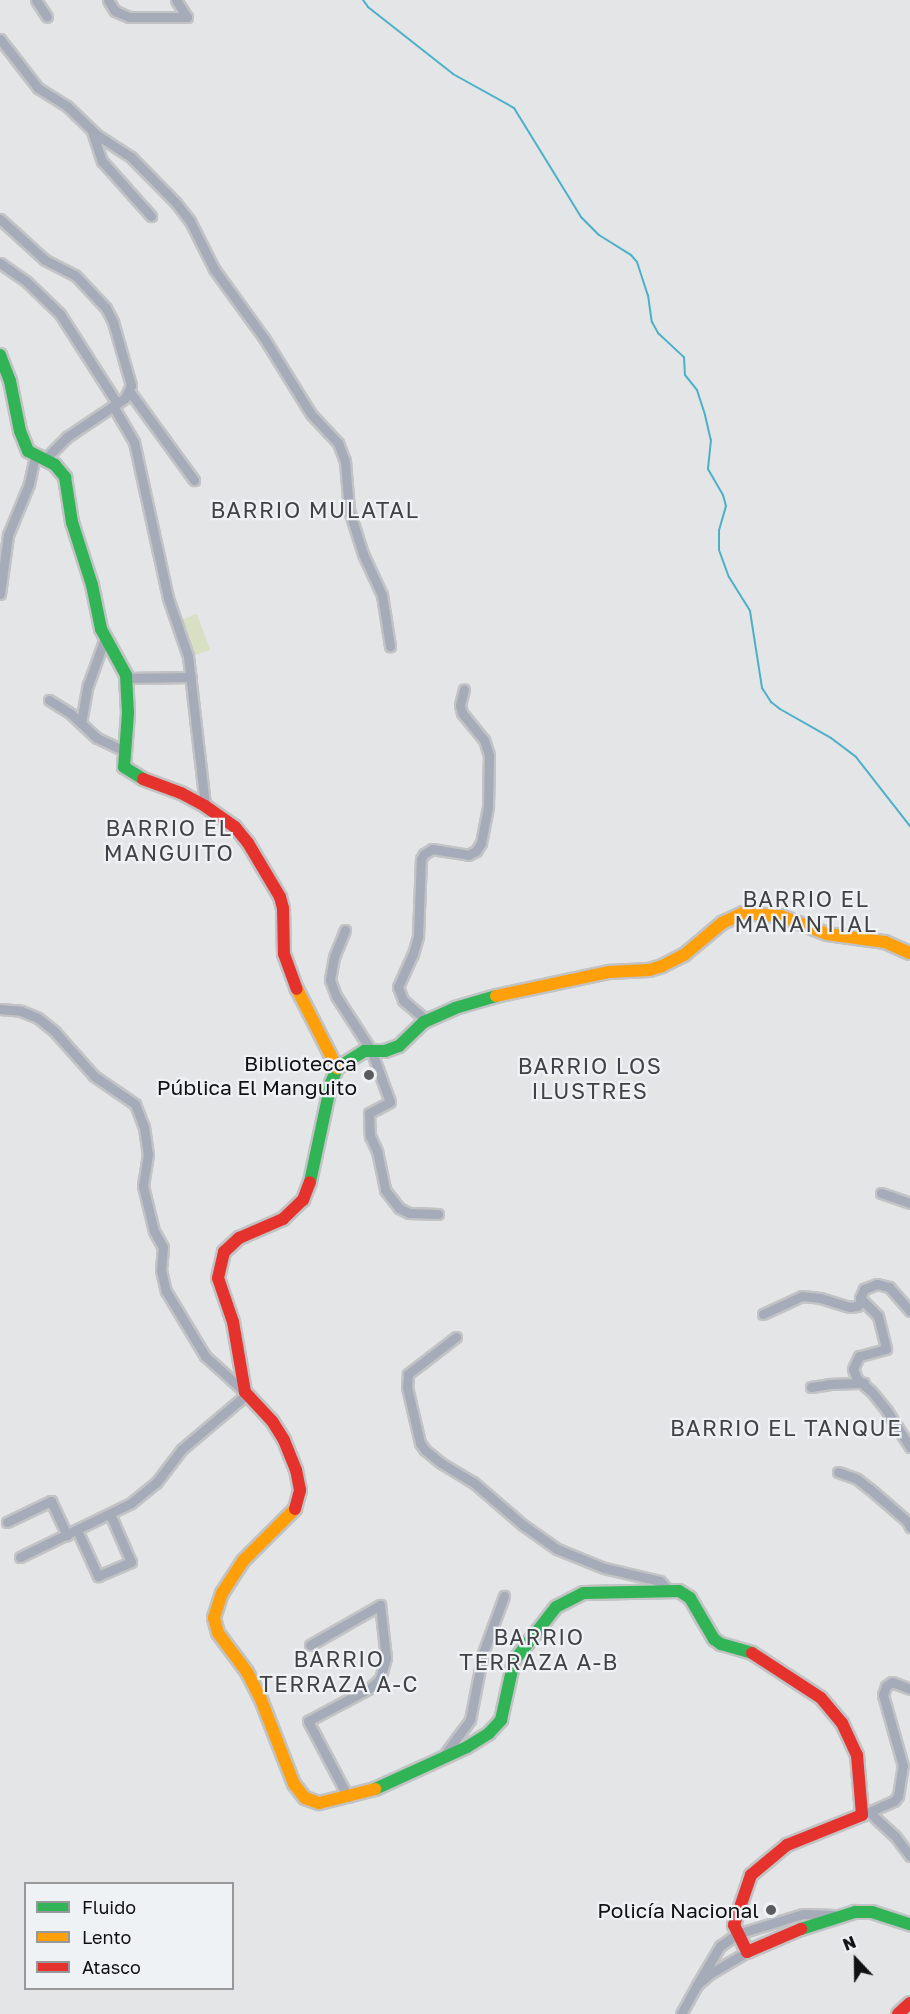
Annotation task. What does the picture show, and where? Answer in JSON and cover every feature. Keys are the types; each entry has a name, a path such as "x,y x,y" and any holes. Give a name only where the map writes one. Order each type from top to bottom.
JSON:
{"street":[{"path":"36,0 47,17"},
{"path":"108,0 115,11 129,18 187,17 176,0"},
{"path":"0,39 38,88 67,106 91,129 131,157 176,203 190,221 214,269 264,338 311,414 341,448 345,461 349,510 363,554 382,596 390,646"},
{"path":"91,129 102,161 151,216"},
{"path":"0,219 45,260 75,275 106,308 119,341 131,385 130,392 115,404 39,458 8,535 0,594"},
{"path":"0,263 27,282 60,314 115,404 134,442 168,598 185,644 191,677 205,806"},
{"path":"0,356 10,381 24,443 39,458 55,465 65,477 72,522 105,638 126,678 128,713 123,750 124,767 130,774 182,794 205,806 235,827 248,843 273,882 283,908 284,954 290,975 337,1068"},
{"path":"130,392 194,480"},
{"path":"81,723 88,685 105,638"},
{"path":"126,678 191,677"},
{"path":"427,1021 403,1000 398,987 413,954 418,936 421,859 432,849 468,855 476,851 481,843 488,807 489,755 484,740 462,713 460,705 464,689"},
{"path":"49,700 81,723 97,738 123,750"},
{"path":"246,1393 233,1322 218,1278 220,1262 225,1252 240,1238 283,1219 303,1200 312,1177 331,1083 337,1068 356,1054 371,1050 385,1051 399,1046 427,1021 455,1008 497,996 616,971 649,970 662,966 684,955 722,923 734,916 753,912 782,916 827,934 885,942 910,953"},
{"path":"345,930 334,957 330,980 336,996 371,1050 390,1102 369,1113 370,1136 377,1151 385,1190 399,1208 409,1213 438,1214"},
{"path":"0,1009 21,1011 38,1018 55,1032 94,1076 135,1104 144,1127 148,1154 143,1186 154,1231 163,1247 160,1270 166,1291 205,1356 246,1393 272,1421 284,1440 299,1481 299,1498 290,1515 253,1548 222,1593 214,1618 215,1627 247,1672 261,1697 299,1792 311,1802 319,1803 373,1790 479,1740 501,1720 514,1661 556,1607 584,1593 667,1589 679,1591 690,1598 714,1639 721,1644 749,1651 763,1659 812,1691 833,1711 855,1748 866,1813 895,1836 910,1856"},
{"path":"881,1193 910,1203"},
{"path":"764,1314 802,1296 820,1298 850,1307 857,1306 864,1289 883,1284 895,1292 910,1311"},
{"path":"861,1301 878,1316 886,1349 864,1354 855,1362 854,1374 887,1411 910,1447"},
{"path":"456,1337 419,1363 408,1374 407,1387 420,1443 425,1450 474,1482 523,1525 557,1549 604,1568 660,1581 667,1589"},
{"path":"812,1388 829,1384 864,1383"},
{"path":"20,1557 131,1503 156,1483 182,1449 246,1393"},
{"path":"838,1472 858,1479 870,1488 907,1521 910,1527"},
{"path":"7,1522 51,1501 67,1535"},
{"path":"77,1530 98,1576 131,1562 110,1515"},
{"path":"442,1758 470,1720 483,1653 504,1596"},
{"path":"310,1645 380,1605 386,1658 380,1679 370,1689 308,1721 348,1797"},
{"path":"747,1952 734,1925 738,1905 751,1875 760,1865 787,1845 894,1801 898,1796 903,1772 902,1757 885,1702 884,1689 892,1682 910,1689"},
{"path":"681,2014 720,1946 737,1934 783,1918 803,1914 836,1916 872,1911 910,1924"},
{"path":"697,1985 711,1973 747,1952 836,1916"},
{"path":"898,2014 910,2003"}],"green space":[{"path":"197,614 210,650 193,656 180,620"}],"waterway":[{"path":"363,0 368,7 453,74 514,108 581,217 599,235 631,255 637,262 648,295 652,322 658,333 684,357 685,375 697,390 705,415 711,440 708,469 723,495 726,506 719,530 719,550 729,577 750,611 762,688 771,702 780,709 831,738 856,757 910,826"}],"traffic: fast":[{"path":"0,355 10,381 20,431 28,451 55,465 65,477 72,522 92,585 101,629 126,675 128,713 124,767 143,779"},
{"path":"310,1182 331,1083 337,1068 364,1051 385,1051 399,1046 424,1022 455,1008 496,996"},
{"path":"375,1789 467,1747 489,1733 501,1720 514,1661 556,1607 584,1593 679,1591 690,1598 714,1639 721,1644 752,1653"},
{"path":"801,1929 855,1912 872,1912 910,1924"}],"traffic: slow":[{"path":"496,996 609,972 649,970 662,966 684,955 722,923 743,913 781,916 827,934 885,942 910,953"},
{"path":"297,989 337,1068"},
{"path":"295,1509 243,1561 222,1593 214,1618 218,1633 247,1672 260,1697 294,1784 305,1798 319,1803 375,1789"}],"traffic: jam":[{"path":"143,779 181,793 205,806 235,827 248,843 280,897 283,908 284,954 297,989"},
{"path":"295,1509 300,1490 296,1470 284,1440 272,1421 245,1392 233,1322 218,1278 224,1252 239,1238 283,1219 303,1200 310,1182"},
{"path":"752,1653 821,1698 842,1723 857,1755 862,1815 787,1845 751,1875 734,1925 747,1952 801,1929"},
{"path":"898,2014 910,2003"}],"place":[{"name":"Bibliotecca Pública El Manguito","path":"369,1075"},
{"name":"Policía Nacional","path":"771,1910"}],"district":[{"name":"BARRIO MULATAL","path":"315,510"},
{"name":"BARRIO EL MANGUITO","path":"169,840"},
{"name":"BARRIO EL MANANTIAL","path":"806,910"},
{"name":"BARRIO LOS ILUSTRES","path":"590,1078"},
{"name":"BARRIO EL TANQUE","path":"786,1428"},
{"name":"BARRIO TERRAZA A-B","path":"539,1649"},
{"name":"BARRIO TERRAZA A-C","path":"339,1670"}]}
